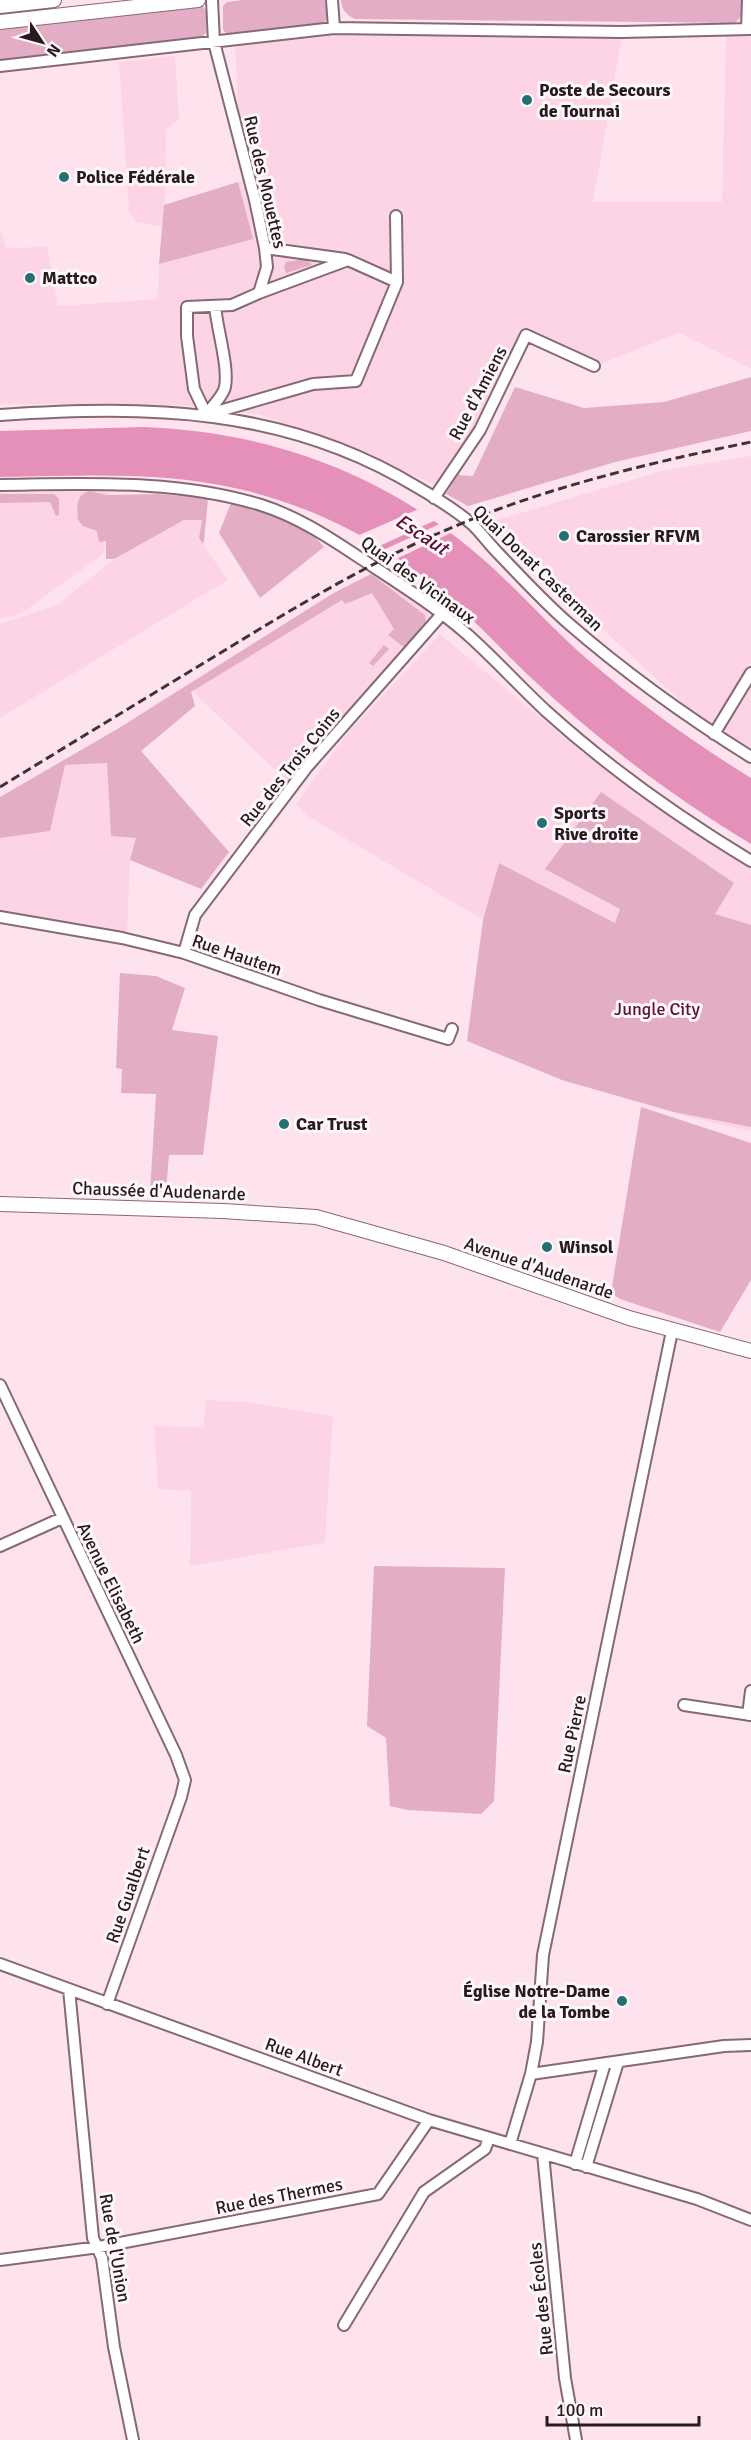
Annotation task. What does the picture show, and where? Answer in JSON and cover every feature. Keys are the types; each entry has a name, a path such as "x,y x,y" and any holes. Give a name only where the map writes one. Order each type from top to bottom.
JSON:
{"main road":[{"path":"0,6 54,0"},
{"path":"0,22 198,0"},
{"name":"Chaussée d'Audenarde","path":"0,1204 223,1211 316,1217"},
{"name":"Avenue d'Audenarde","path":"316,1217 444,1253 606,1311 751,1351"}],"street":[{"name":"Rue des Mouettes","path":"212,0 214,42 255,200 265,248 267,267 259,293"},
{"path":"332,0 334,28"},
{"path":"0,66 334,28 613,32 749,29 748,0"},
{"path":"206,414 313,384 356,381 397,282 396,216"},
{"path":"265,248 348,260 397,282"},
{"path":"206,414 194,389 187,336 187,307 232,305 348,260"},
{"path":"206,414 225,389 225,373 215,306"},
{"name":"Rue d'Amiens","path":"435,498 480,430 526,335 594,366"},
{"name":"Quai Donat Casterman","path":"0,415 168,411 206,414 272,427 335,446 392,472 473,525 567,622 611,658 714,734 751,757"},
{"name":"Quai des Vicinaux","path":"0,485 152,486 204,491 264,506 295,518 326,535 442,614 468,635 547,711 603,759 694,825 751,861"},
{"name":"Rue des Trois Coins","path":"184,953 195,915 307,767 442,614"},
{"path":"714,734 751,673"},
{"name":"Rue Hautem","path":"0,917 123,938 184,953 319,1000 448,1039 452,1029"},
{"name":"Rue Pierre","path":"510,2145 531,2074 537,2042 543,1955 672,1331"},
{"name":"Avenue Elisabeth","path":"0,1384 176,1755 184,1780 181,1797"},
{"path":"0,1546 62,1518"},
{"path":"684,1705 749,1715 751,1691"},
{"name":"Rue Gualbert","path":"107,2004 181,1797"},
{"name":"Rue Albert","path":"0,1964 429,2120 697,2199 751,2220"},
{"name":"Rue de l'Union","path":"69,1989 93,2238 102,2258 114,2347 133,2440"},
{"path":"531,2074 724,2046 751,2045"},
{"path":"599,2104 618,2062"},
{"path":"581,2165 599,2104 605,2063"},
{"name":"Rue des Thermes","path":"0,2260 99,2247 378,2193 429,2120"},
{"path":"344,2325 424,2192 485,2148 489,2138"},
{"name":"Rue des Écoles","path":"543,2154 565,2378 576,2440"}],"shaded area":[{"path":"335,33 622,37 593,202 722,202 726,36 751,37 751,369 679,333 598,365 526,335 493,405 442,487 259,414 180,405 0,404 0,228 6,248 47,247 58,306 157,299 162,227 137,222 129,213 119,62 175,56 179,119 166,130 165,205 242,181 235,45"},
{"path":"751,456 751,754 723,740 487,523 661,471"},
{"path":"110,491 103,554 22,613 0,619 0,493"},
{"path":"184,520 202,520 199,539 228,580 0,718 0,624 57,605 114,559"},
{"path":"378,576 426,609 429,617 428,623 287,781 199,698 192,688"},
{"path":"440,634 583,753 654,803 751,859 751,1131 692,1118 562,1080 500,863 483,920 309,817 296,804 346,735"},
{"path":"107,763 111,836 137,838 130,860 127,936 0,912 0,838 50,830 65,765"},
{"path":"206,1400 245,1402 333,1416 325,1543 190,1566 191,1491 158,1489 154,1426 203,1427"}],"green space":[{"path":"325,0 328,18 318,24 227,34 223,30 223,6 227,2"},
{"path":"341,0 743,0 741,17 735,23 355,19 345,12"},
{"path":"201,4 207,12 206,33 199,39 0,62 0,26"},
{"path":"238,182 253,239 159,264 164,205"},
{"path":"307,259 312,265 286,273 284,267 286,262"},
{"path":"751,377 751,431 615,462 468,506 446,494 458,475 473,476 515,387 584,408 664,402"},
{"path":"89,491 107,495 159,494 208,499 203,544 199,538 202,520 184,520 114,559 106,559 106,541 99,542 97,531 83,526 78,520 79,499"},
{"path":"0,494 54,494 59,499 59,515 56,516 50,502 0,503"},
{"path":"231,503 280,517 311,532 324,547 260,598 219,533"},
{"path":"371,574 425,615 426,625 405,648 388,635 394,629 372,593 345,604 342,600 191,692 195,706 141,751 229,852 201,889 130,860 136,838 111,836 107,763 65,765 50,831 0,838 0,797 119,728 332,594"},
{"path":"384,645 389,649 373,666 369,663"},
{"name":"Jungle City","path":"601,792 734,883 715,914 751,925 751,1127 674,1112 562,1080 467,1041 483,920 499,863 615,923 620,909 545,869"},
{"path":"120,973 156,976 185,988 172,1030 218,1036 203,1155 169,1155 166,1192 150,1192 156,1094 121,1093 122,1069 116,1068"},
{"path":"641,1107 751,1143 751,1280 720,1332 620,1299 611,1293"},
{"path":"374,1566 505,1568 494,1801 481,1814 408,1810 390,1806 386,1738 367,1726"}],"water":[{"name":"Escaut","path":"144,427 235,437 279,448 362,479 402,500 440,525 491,566 605,674 666,721 751,778 751,844 663,786 580,722 436,587 385,550 329,520 270,497 210,483 180,479 120,476 0,477 0,431"}],"pier":[{"path":"421,508 438,519 375,548 357,536"},
{"path":"442,523 455,531 394,560 381,551"}],"railway":[{"path":"0,787 298,606 410,546 515,503 592,479 751,442"}],"place":[{"name":"Poste de Secours de Tournai","path":"527,100"},
{"name":"Police Fédérale","path":"64,177"},
{"name":"Mattco","path":"30,278"},
{"name":"Carossier RFVM","path":"564,536"},
{"name":"Sports Rive droite","path":"542,823"},
{"name":"Car Trust","path":"284,1124"},
{"name":"Winsol","path":"547,1247"},
{"name":"Église Notre-Dame de la Tombe","path":"622,2001"}]}
